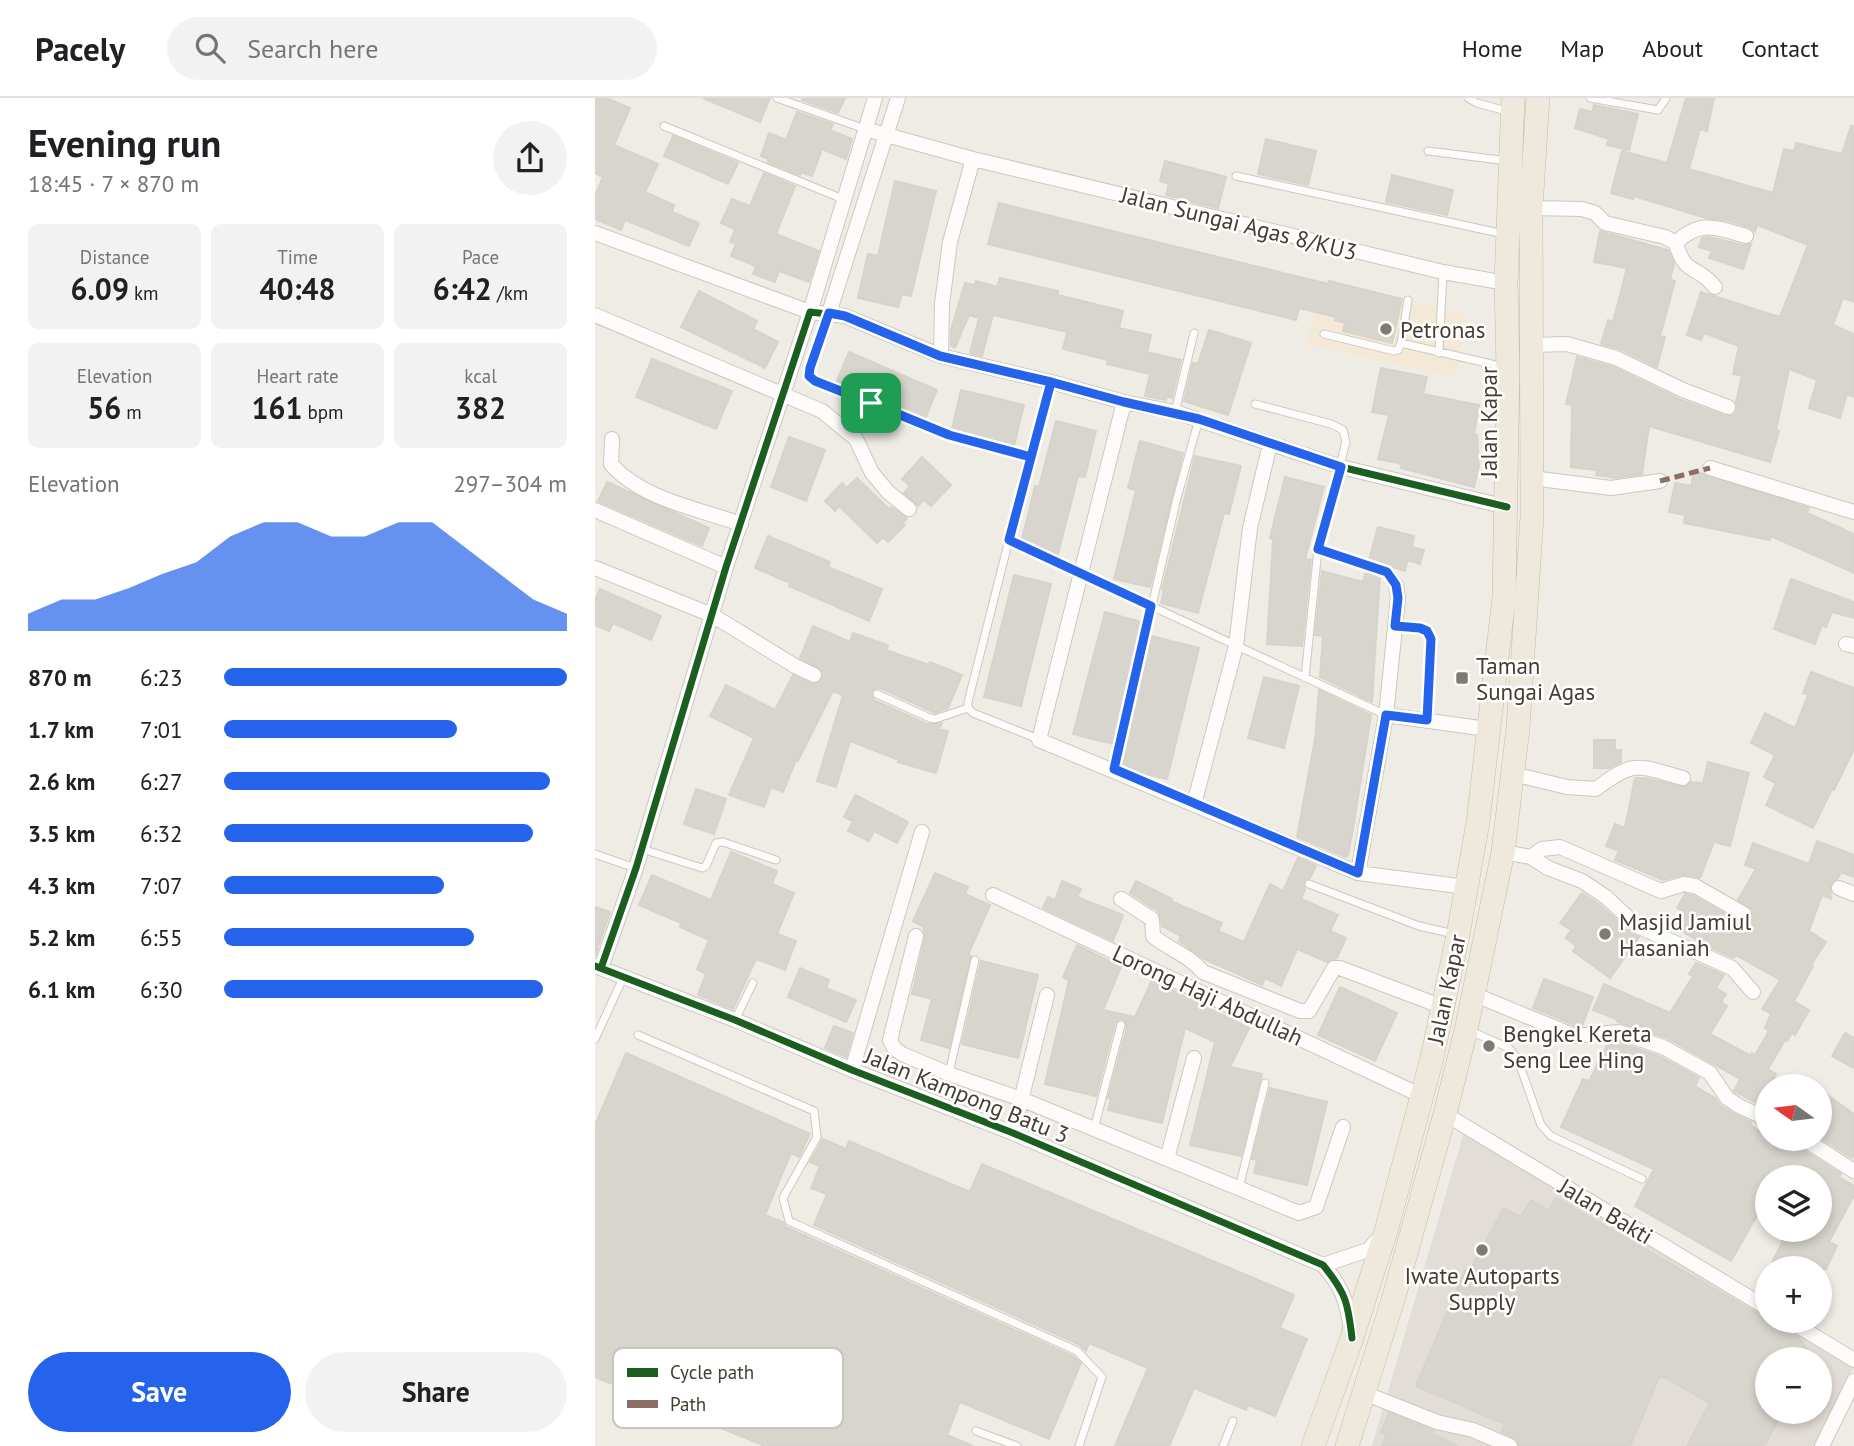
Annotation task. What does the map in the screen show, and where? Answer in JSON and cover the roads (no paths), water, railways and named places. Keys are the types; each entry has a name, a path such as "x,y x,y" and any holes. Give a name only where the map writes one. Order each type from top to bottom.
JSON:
{"highway":[{"name":"Jalan Kapar","path":"1347,1446 1393,1300 1445,1114 1466,1030 1503,852 1518,728 1532,516 1531,208 1538,98"},
{"name":"Jalan Kapar","path":"1313,1446 1352,1338 1386,1231 1422,1096 1458,935 1478,822 1504,597 1508,368 1506,283 1513,105"}],"street":[{"path":"598,967 636,869 726,567 810,312 876,98"},
{"path":"829,313 898,98"},
{"name":"Jalan Sungai Agas 8/KU3","path":"865,129 973,159 1443,272 1506,283"},
{"path":"940,356 942,304 950,242 973,159"},
{"path":"1531,208 1582,209 1595,213 1605,223 1665,237 1676,243 1686,267 1707,277 1714,286"},
{"path":"1676,243 1686,233 1699,227 1719,228 1746,236"},
{"path":"595,233 810,312 845,316 940,356 1175,412 1341,467 1507,507"},
{"path":"595,315 822,411 856,439 872,473 888,492 909,509"},
{"path":"1531,345 1567,344 1604,355 1728,407"},
{"path":"1124,402 1039,740 1358,873 1466,887"},
{"path":"612,439 611,464 621,476 657,495 741,524"},
{"path":"1194,804 1236,646 1250,528 1270,444"},
{"path":"1710,468 1854,512"},
{"path":"1532,478 1611,488 1660,481"},
{"path":"595,510 726,567"},
{"path":"595,568 712,615 814,675"},
{"path":"1358,873 1386,715 1398,598 1396,585"},
{"path":"1386,715 1487,729"},
{"path":"1513,774 1567,787 1596,789 1620,771 1637,765 1683,778"},
{"path":"852,1070 922,832"},
{"path":"1531,857 1542,849 1560,847 1661,891 1684,884 1695,886 1744,914"},
{"path":"1503,852 1531,857 1548,868 1582,881 1606,897 1637,926 1732,968 1753,992"},
{"path":"1839,888 1854,894"},
{"name":"Lorong Haji Abdullah","path":"993,895 1422,1096"},
{"path":"1121,899 1152,919 1153,936 1192,959 1203,972 1300,1011 1309,1011 1316,1003 1334,968 1341,968 1443,1007"},
{"path":"916,936 890,1040 894,1048 902,1054 1021,1099 1299,1213 1315,1207 1343,1127"},
{"name":"Jalan Kampong Batu 3","path":"598,967 1013,1133 1323,1265"},
{"path":"1473,994 1575,1036 1619,1032 1663,1047 1710,1073 1727,1098 1755,1113"},
{"path":"1013,1133 1047,995"},
{"path":"1167,1159 1194,1058"},
{"name":"Jalan Bakti","path":"1445,1114 1755,1301"},
{"path":"1824,1152 1854,1171"},
{"path":"1352,1338 1349,1312 1341,1286 1323,1265 1368,1250 1386,1231"},
{"path":"1810,1333 1854,1360"},
{"path":"1822,1446 1854,1381"},
{"path":"1364,1393 1437,1422 1473,1430 1510,1446"}],"lane":[{"path":"777,98 865,129"},
{"path":"1468,98 1477,103 1513,105"},
{"path":"1590,98 1658,110 1666,98"},
{"path":"664,126 843,199"},
{"path":"1428,151 1509,161"},
{"path":"1236,177 1509,234"},
{"path":"1439,353 1443,272"},
{"path":"1324,334 1398,350 1408,300"},
{"path":"829,313 810,368 809,376 815,381 949,435 1031,457"},
{"path":"1175,412 1194,333"},
{"path":"1401,343 1508,368"},
{"path":"968,708 1051,382"},
{"path":"1255,404 1331,424 1343,430 1346,442 1318,549 1305,678"},
{"path":"1114,769 1151,606 1199,419"},
{"path":"1009,540 1386,715"},
{"path":"1318,549 1387,572 1396,585"},
{"path":"1395,626 1420,628 1427,631 1431,639 1427,720"},
{"path":"877,694 935,719 968,708"},
{"path":"968,708 973,713 1039,740"},
{"path":"642,849 702,868 706,866 716,843 723,842 776,860"},
{"path":"595,854 636,869"},
{"path":"1310,884 1419,926 1458,935"},
{"path":"949,1074 975,960"},
{"path":"595,1039 623,978"},
{"path":"736,1020 753,983"},
{"path":"1094,1130 1121,1025"},
{"path":"1466,1030 1509,1048 1518,1060 1541,1125 1551,1136 1642,1179"},
{"path":"638,1035 814,1111 817,1137 783,1198 789,1222 1077,1351 1101,1377 1079,1446"},
{"path":"1240,1188 1265,1083"},
{"path":"1223,1446 1233,1420"},
{"path":"976,1431 1017,1446"}],"place":[{"name":"Petronas","path":"1386,329"},
{"name":"Taman Sungai Agas","path":"1462,678"},
{"name":"Masjid Jamiul Hasaniah","path":"1605,934"},
{"name":"Bengkel Kereta Seng Lee Hing","path":"1489,1046"},
{"name":"Iwate Autoparts Supply","path":"1482,1250"}]}
